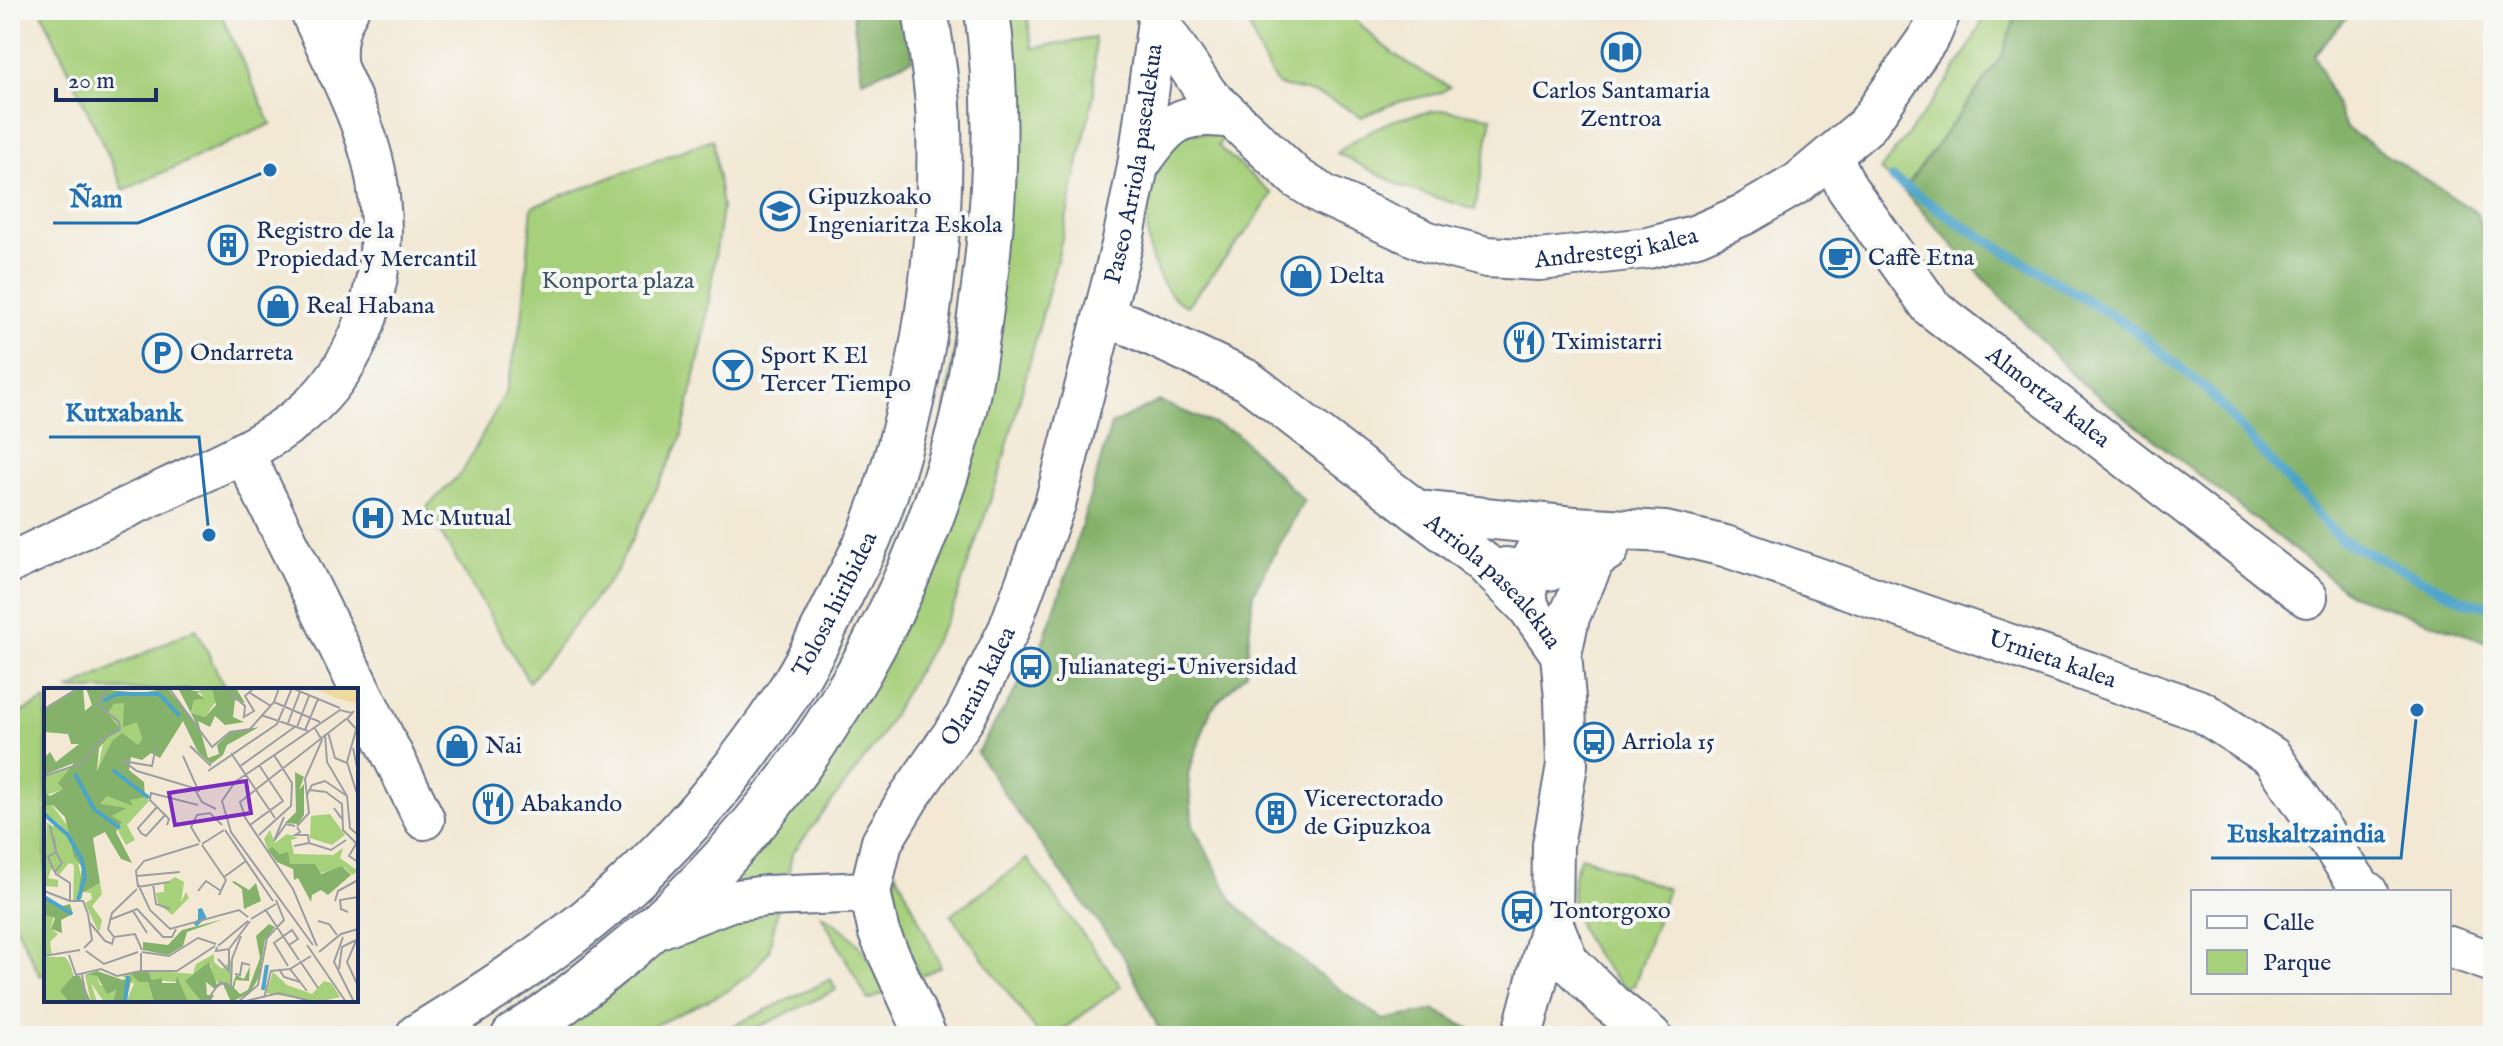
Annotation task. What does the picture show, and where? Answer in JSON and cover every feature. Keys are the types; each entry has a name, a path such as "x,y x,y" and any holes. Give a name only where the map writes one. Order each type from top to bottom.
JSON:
{"main road":[{"name":"Tolosa hiribidea","path":"418,1036 467,1006 586,922 673,839 746,754 786,696 823,630 869,536 904,430 927,316 935,234 939,126 925,10"},
{"path":"514,1036 543,1019 654,930 713,874 784,787 833,717 873,649 917,556 956,441 979,324 990,241 996,122 987,10"}],"street":[{"path":"10,563 243,452 300,416 323,393 353,350 369,313 381,256 379,195 368,146 310,10"},
{"path":"337,70 336,42 348,10"},
{"name":"Andrestegi kalea","path":"1157,16 1207,94 1297,178 1373,218 1428,242 1487,257 1556,260 1648,248 1697,235 1745,214 1798,183 1867,125 1931,34 1941,10"},
{"name":"Paseo Arriola pasealekua","path":"1105,318 1138,166 1157,16"},
{"path":"1138,166 1163,132 1185,117 1232,118"},
{"name":"Almortza kalea","path":"1832,157 1847,188 1931,307 2307,597"},
{"name":"Arriola pasealekua","path":"1105,318 1144,331 1247,380 1483,562 1527,590 1561,654 1567,765 1553,845 1552,922 1568,961 1646,1035"},
{"name":"Olarain kalea","path":"926,1036 879,933 870,892 882,842 965,717 1009,629 1055,504 1105,318"},
{"path":"243,452 424,819"},
{"path":"1417,511 1584,542"},
{"name":"Urnieta kalea","path":"1584,542 1619,543 1665,532 1725,546 2201,711 2272,757 2364,890"},
{"path":"1527,590 1560,569 1584,542"},
{"path":"1561,654 1584,542"},
{"path":"654,930 730,901 766,896 870,892"},
{"path":"1522,1036 1552,922"},
{"path":"2451,948 2493,962"}],"green space":[{"path":"41,10 219,10 271,124 124,190"},
{"path":"852,10 907,10 913,59 862,80"},
{"path":"1005,10 1027,10 1032,48 1095,38 1094,94 1058,256 1001,469 953,608 878,741 792,854 787,883 718,890 917,601"},
{"path":"1245,10 1348,10 1394,54 1450,87 1440,93 1398,102 1361,117 1322,96 1278,86 1258,49"},
{"path":"1986,10 2018,10 2002,56 1903,191 1880,170 1953,72"},
{"path":"2018,10 2353,10 2314,55 2346,128 2477,213 2493,265 2493,644 2350,594 2077,379 1903,191 2002,56"},
{"path":"1444,110 1492,117 1475,210 1403,187 1337,153 1387,123"},
{"path":"1226,133 1218,146 1272,194 1252,225 1187,306 1172,296 1155,268 1148,239 1150,194 1159,166 1178,134"},
{"name":"Konporta plaza","path":"713,139 722,208 704,336 681,439 616,572 529,682 426,508 463,471 506,392 522,320 532,207"},
{"path":"1159,401 1236,433 1304,501 1253,593 1246,673 1211,709 1188,774 1193,826 1234,903 1318,974 1384,1020 1435,1010 1470,1029 1471,1036 1162,1036 1125,959 977,753 1039,652 1069,568 1111,425"},
{"path":"196,628 225,688 72,688"},
{"path":"44,701 44,974 40,976 10,913 10,718"},
{"path":"1581,856 1668,889 1634,986 1625,988 1614,977 1579,926 1572,897"},
{"path":"1027,859 1121,986 1054,1036 1040,1036 951,915"},
{"path":"896,871 941,966 920,977 899,926 895,901"},
{"path":"778,907 769,951 750,974 726,992 632,1036 547,1036 675,939"},
{"path":"821,914 861,947 887,992 868,1000"},
{"path":"831,979 836,990 740,1036 712,1036"}],"waterway":[{"path":"1892,178 1959,223 2132,328 2206,389 2340,539 2469,603 2493,606"}],"place":[{"name":"Carlos Santamaria Zentroa","path":"1621,52"},
{"name":"Ñam","path":"270,170"},
{"name":"Gipuzkoako Ingeniaritza Eskola","path":"780,211"},
{"name":"Registro de la Propiedad y Mercantil","path":"228,245"},
{"name":"Caffè Etna","path":"1840,258"},
{"name":"Delta","path":"1301,276"},
{"name":"Real Habana","path":"278,306"},
{"name":"Tximistarri","path":"1524,342"},
{"name":"Ondarreta","path":"162,353"},
{"name":"Sport K El Tercer Tiempo","path":"733,370"},
{"name":"Mc Mutual","path":"373,518"},
{"name":"Kutxabank","path":"209,535"},
{"name":"Julianategi-Universidad","path":"1031,667"},
{"name":"Euskaltzaindia","path":"2417,710"},
{"name":"Arriola 15","path":"1594,742"},
{"name":"Nai","path":"457,746"},
{"name":"Abakando","path":"493,804"},
{"name":"Vicerectorado de Gipuzkoa","path":"1276,813"},
{"name":"Tontorgoxo","path":"1522,911"}]}
